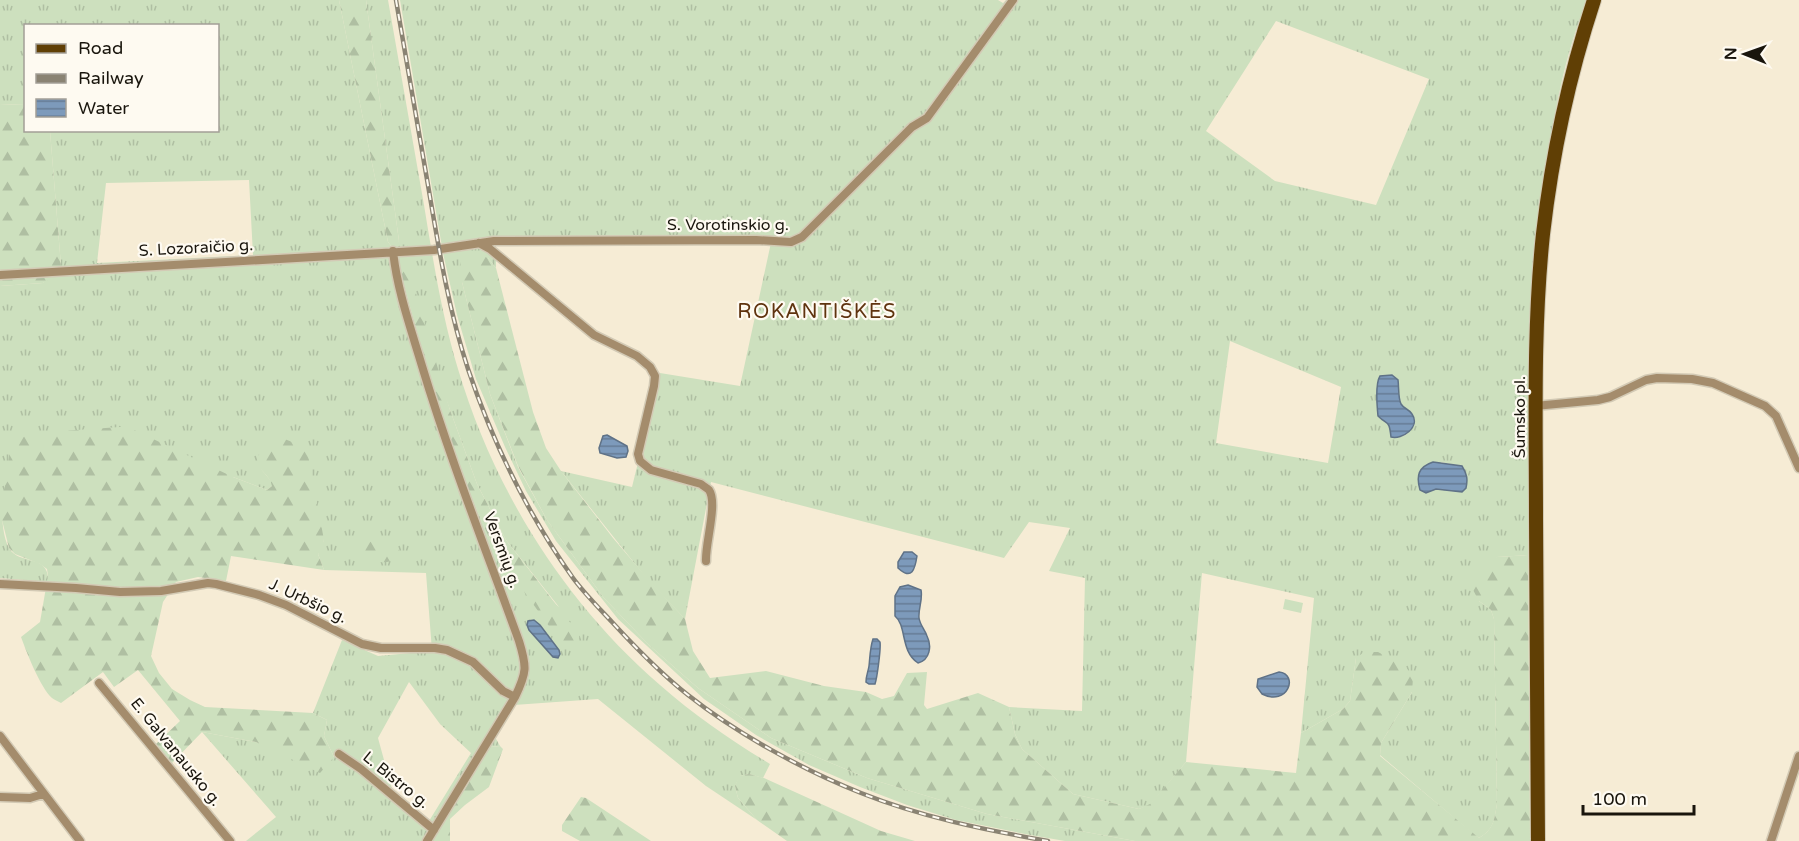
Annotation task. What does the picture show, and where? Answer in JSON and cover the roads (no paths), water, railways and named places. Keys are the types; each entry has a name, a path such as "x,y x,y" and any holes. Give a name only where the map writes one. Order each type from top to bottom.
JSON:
{"main road":[{"name":"Šumsko pl.","path":"1538,841 1536,406 1539,280 1549,189 1564,105 1594,0"}],"street":[{"name":"S. Vorotinskio g.","path":"393,251 434,250 494,241 732,240 791,242 802,237 912,127 927,118 1012,0"},
{"path":"479,243 490,249 594,335 637,356 650,367 655,376 654,386 638,454 640,461 651,470 701,484 708,489 712,497 712,505 705,551 706,561"},
{"name":"S. Lozoraičio g.","path":"0,275 393,251"},
{"name":"Versmių g.","path":"393,251 414,338 436,414 524,659 525,671 514,697 427,841"},
{"path":"1536,406 1598,400 1610,397 1646,380 1657,378 1692,378 1713,383 1765,406 1776,416 1799,468"},
{"name":"J. Urbšio g.","path":"0,584 120,592 161,591 208,583 216,584 259,595 286,605 362,644 381,648 447,650 473,662 503,691 514,697"},
{"name":"E. Galvanausko g.","path":"99,683 230,841"},
{"path":"0,736 80,841"},
{"name":"L. Bistro g.","path":"339,754 361,769 434,830"},
{"path":"1771,841 1799,756"},
{"path":"0,797 30,798 43,794"}],"water":[{"path":"1392,375 1398,380 1401,404 1411,412 1414,419 1409,432 1395,437 1391,437 1389,425 1378,416 1377,401 1377,384 1380,376"},
{"path":"607,435 627,446 626,457 617,458 600,453 599,448 603,436"},
{"path":"1433,462 1462,466 1467,477 1466,488 1462,492 1436,489 1426,493 1420,490 1419,473 1421,469"},
{"path":"904,552 912,552 917,556 914,569 910,573 898,568 898,562"},
{"path":"908,585 921,590 919,618 929,644 927,656 918,663 908,652 899,620 895,616 895,596 900,587"},
{"path":"534,620 559,650 558,658 553,657 529,630 528,621"},
{"path":"873,639 880,642 879,657 875,684 869,684 866,680"},
{"path":"1279,672 1288,678 1288,689 1278,696 1271,697 1262,694 1257,687 1258,679"}],"railway":[{"path":"396,0 441,258 455,325 468,369 488,424 526,503 577,584 639,650 678,687 727,723 771,750 839,784 884,802 953,822 1048,841"}],"district":[{"name":"ROKANTIŠKĖS","path":"817,312"}]}
